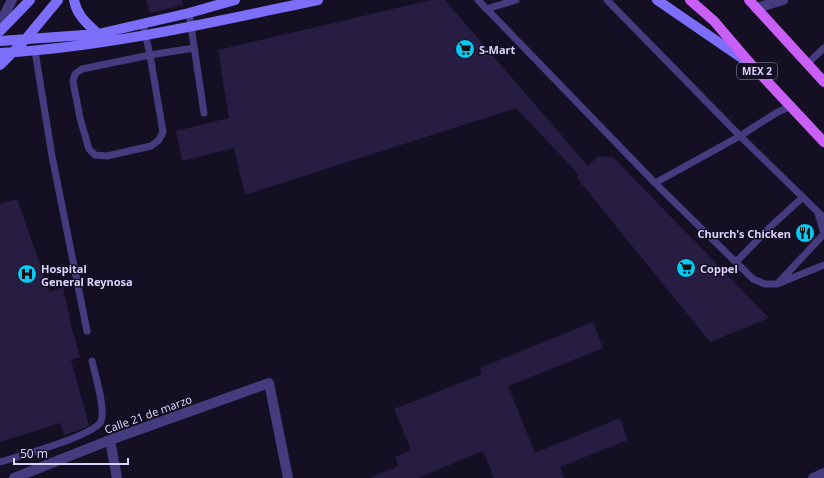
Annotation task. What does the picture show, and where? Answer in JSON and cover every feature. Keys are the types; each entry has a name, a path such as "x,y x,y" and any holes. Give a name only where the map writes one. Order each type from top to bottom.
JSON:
{"main road":[{"path":"0,32 30,0"},
{"path":"0,65 25,40 58,0"},
{"path":"74,0 76,9 84,20 98,34"},
{"path":"0,41 98,34 189,13 235,0"},
{"path":"0,53 74,47 191,27 318,0"},
{"path":"657,0 749,62"},
{"name":"MEX 2","path":"690,0 714,21 749,62 824,142"},
{"path":"748,0 824,82"}],"street":[{"path":"0,23 12,0"},
{"path":"756,8 783,0"},
{"name":"Calle 21 de marzo","path":"14,478 110,440 269,383 288,478"},
{"path":"110,440 117,478"},
{"path":"813,478 824,473"}],"lane":[{"path":"478,0 655,183 753,279 765,284 777,284 824,265"},
{"path":"486,9 516,0"},
{"path":"607,0 740,136 824,218"},
{"path":"189,13 204,113"},
{"path":"143,24 150,55 162,132 159,140 151,146 108,156 95,155 88,149 80,118 73,81 75,74 82,69 150,55 194,48"},
{"path":"807,64 824,48"},
{"path":"35,51 52,156 87,331"},
{"path":"655,183 740,136 776,113 791,106"},
{"path":"736,262 769,228 803,197"},
{"path":"777,284 824,234 818,212"},
{"path":"0,462 68,440 97,427 101,423 103,417 100,392 92,361"}],"building":[{"path":"146,0 182,0 183,5 150,13"},
{"path":"431,0 445,0 588,166 598,156 613,157 769,318 710,342 577,178 579,175 516,108 245,195 234,148 182,161 176,131 229,118 218,50"},
{"path":"17,199 50,292 63,287 80,357 71,360 89,425 80,430 64,435 60,423 0,442 0,204"},
{"path":"593,322 603,348 508,386 535,453 620,418 628,440 560,467 564,478 494,478 483,451 418,478 371,478 399,466 395,457 411,450 394,409 482,374 480,368"}],"place":[{"name":"S-Mart","path":"465,49"},
{"name":"Church's Chicken","path":"805,233"},
{"name":"Coppel","path":"686,268"},
{"name":"Hospital General Reynosa","path":"27,274"}]}
